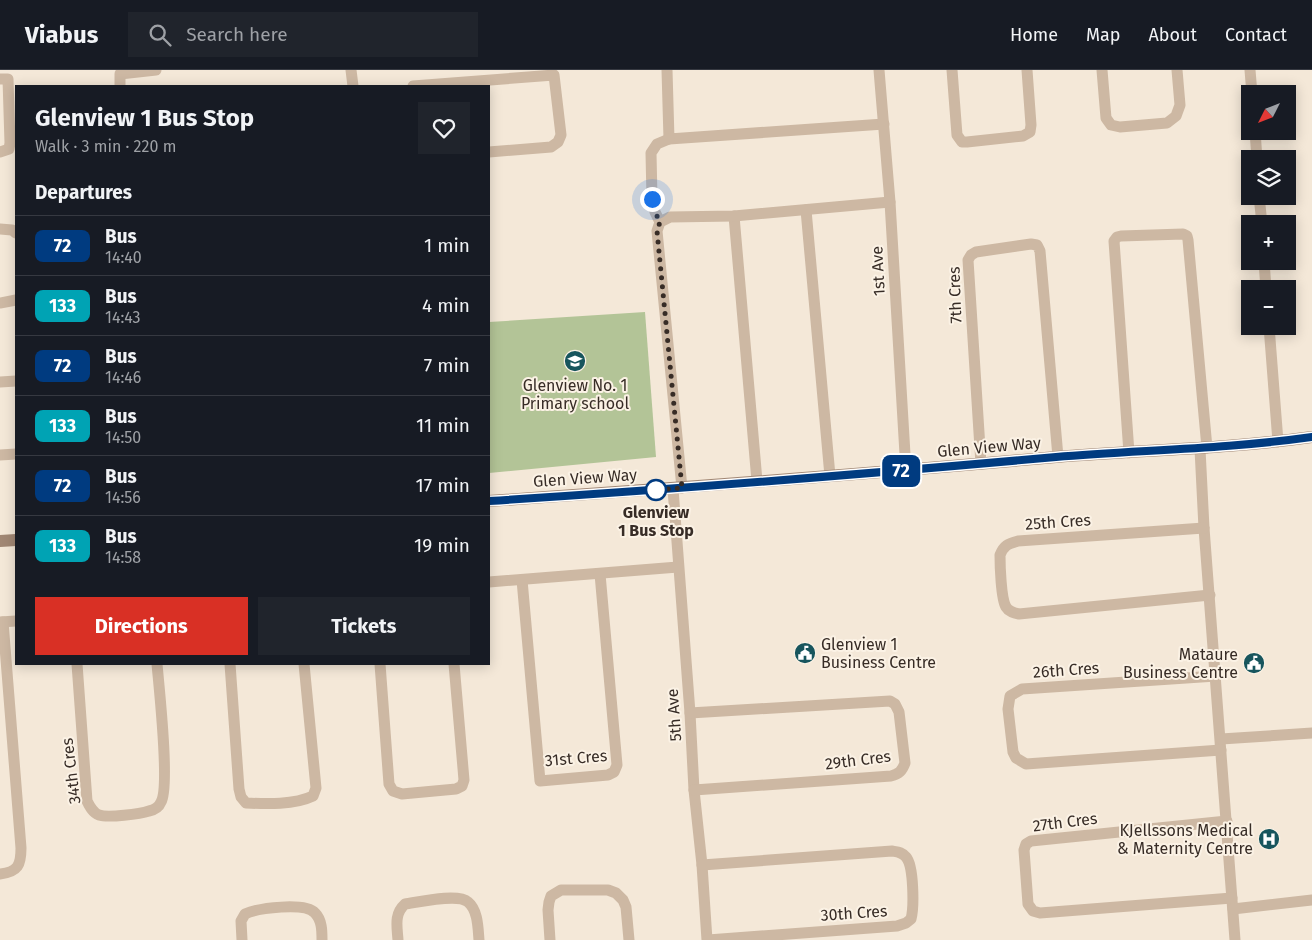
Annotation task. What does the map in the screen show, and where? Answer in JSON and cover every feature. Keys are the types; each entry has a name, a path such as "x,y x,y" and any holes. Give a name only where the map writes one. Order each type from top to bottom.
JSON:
{"street":[{"path":"120,85 120,74 156,70"},
{"path":"351,70 353,85"},
{"path":"667,70 669,139 884,124"},
{"name":"1st Ave","path":"879,70 890,202 906,471"},
{"path":"952,70 957,135 962,142 967,142 1023,136 1030,132 1027,70"},
{"path":"1102,70 1106,118 1112,125 1120,127 1167,123 1176,116 1180,106 1177,70"},
{"path":"1250,70 1251,85"},
{"path":"426,85 554,75 561,135 558,142 551,147 490,152"},
{"path":"0,79 8,79 10,143 8,151"},
{"name":"5th Ave","path":"669,139 657,144 651,152 652,199 659,227 678,488 678,567 690,713 694,790 708,940"},
{"path":"659,227 670,217 734,216 890,202"},
{"path":"806,210 830,476"},
{"path":"734,216 757,481"},
{"path":"0,229 12,230 15,232"},
{"path":"1129,453 1114,241 1121,236 1183,234 1187,236 1188,240 1203,448 1204,528 1235,940"},
{"name":"7th Cres","path":"981,464 968,260 976,252 1030,244 1037,245 1040,251 1058,457"},
{"path":"0,303 15,300"},
{"path":"1270,335 1278,442"},
{"path":"0,382 15,381"},
{"name":"Glen View Way","path":"490,501 906,471 1058,457 1203,448 1278,442 1312,437"},
{"path":"0,455 15,454"},
{"name":"25th Cres","path":"1204,528 1018,541 1008,544 1000,554 1003,599 1005,606 1012,613 1019,614 1210,595"},
{"path":"0,541 15,540"},
{"path":"490,582 678,567"},
{"name":"31st Cres","path":"522,580 540,781 608,776 614,772 617,765 600,574"},
{"path":"0,874 8,874 15,870 21,862 22,848 2,622 15,621"},
{"name":"34th Cres","path":"77,665 87,801 97,815 105,817 149,812 162,802 165,779 157,665"},
{"path":"230,665 239,789 241,797 246,803 257,804 306,800 313,796 316,788 304,665"},
{"path":"380,665 389,784 393,792 402,794 456,789 462,786 464,780 454,665"},
{"name":"26th Cres","path":"1216,676 1022,689 1010,696 1008,709 1013,752 1016,758 1026,764 1221,745"},
{"name":"29th Cres","path":"690,713 890,701 895,704 899,712 905,763 903,770 891,776 694,790"},
{"path":"1221,745 1312,733"},
{"name":"27th Cres","path":"1226,821 1032,841 1026,844 1024,859 1028,904 1033,911 1040,913 1233,904"},
{"name":"30th Cres","path":"702,865 900,852 909,861 914,905 911,919 897,926 708,940"},
{"path":"550,940 548,910 551,896 561,890 608,890 616,893 623,900 626,907 629,940"},
{"path":"398,940 397,916 399,909 405,904 456,898 467,901 472,907 479,940"},
{"path":"1233,904 1312,900"},
{"path":"242,940 241,921 245,914 258,910 303,907 316,914 320,922 322,940"}],"green space":[{"path":"645,312 656,457 490,473 490,322"}],"bus line":[{"name":"72","path":"490,501 906,471 1058,457 1200,449 1312,437"}],"place":[{"name":"Glenview No. 1 Primary school","path":"575,361"},
{"name":"Glenview 1 Bus Stop","path":"656,490"},
{"name":"Glenview 1 Business Centre","path":"805,653"},
{"name":"Mataure Business Centre","path":"1254,663"},
{"name":"KJellssons Medical & Maternity Centre","path":"1269,839"}],"route":[{"path":"652,199 660,222 657,231 682,488 654,490 656,490"}]}
